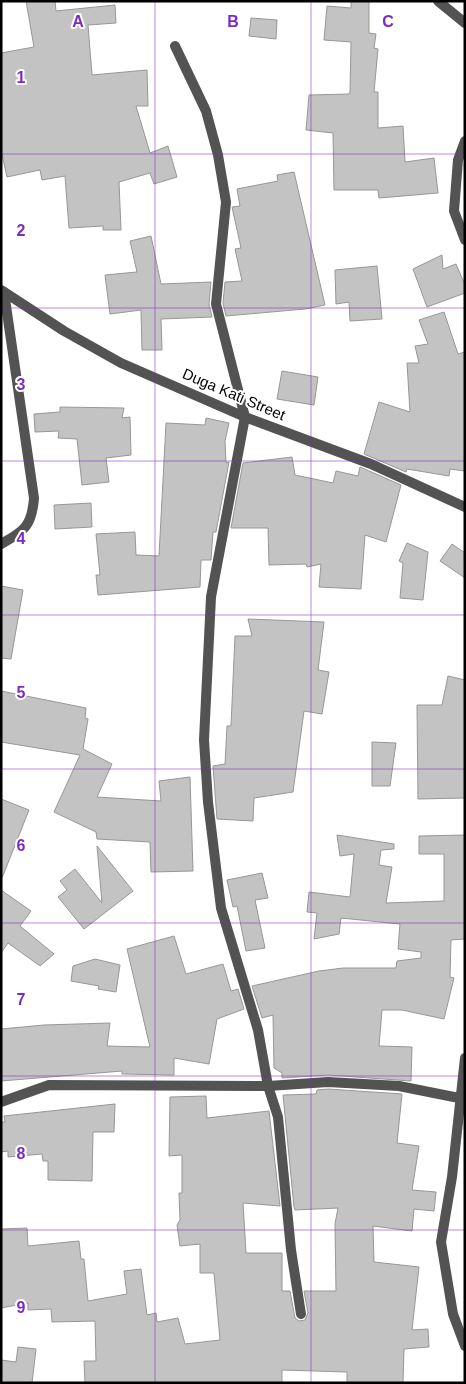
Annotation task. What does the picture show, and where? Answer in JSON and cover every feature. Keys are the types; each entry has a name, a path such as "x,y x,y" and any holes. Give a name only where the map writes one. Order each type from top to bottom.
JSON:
{"street":[{"path":"438,1 465,22"},
{"path":"175,46 206,111 218,155 226,202 216,304 246,417 211,597 204,740 208,802 222,908 258,1030 268,1086 278,1117 290,1242 301,1314"},
{"path":"465,141 458,160 454,211 465,240"},
{"path":"1,544 22,533 33,516 34,498 3,291"},
{"name":"Duga Kati Street","path":"3,291 64,331 121,363 246,417 371,464 465,507"},
{"path":"465,1058 459,1098 452,1177 441,1242 453,1314 465,1346"},
{"path":"1,1102 49,1085 268,1086 328,1082 399,1086 459,1098"}],"building":[{"path":"26,1 55,1 56,11 115,5 116,23 88,25 92,75 147,70 148,106 136,106 150,153 168,146 177,177 154,184 150,173 119,182 121,230 103,230 103,226 69,228 65,176 42,180 40,170 7,177 1,150 1,53 34,47"},
{"path":"351,1 369,1 369,33 376,34 374,48 378,49 374,92 378,92 378,128 403,126 405,162 434,158 438,193 379,198 378,190 334,190 333,133 306,130 309,95 349,94 350,92 351,42 324,40 327,6 351,8"},
{"path":"251,18 277,20 276,39 249,36"},
{"path":"294,172 325,305 305,309 226,316 223,303 225,282 242,281 235,249 241,248 232,207 240,206 237,189 278,181 277,175"},
{"path":"151,236 161,284 211,282 209,304 212,317 161,319 162,350 142,350 141,310 110,314 105,275 137,272 130,241"},
{"path":"442,255 443,269 456,264 465,285 465,293 427,307 413,269"},
{"path":"377,266 382,319 350,321 349,302 336,304 335,270"},
{"path":"444,312 458,354 465,352 465,471 450,469 449,476 407,469 406,472 364,454 379,402 410,412 407,363 419,363 415,346 428,344 419,320"},
{"path":"282,371 318,377 314,405 277,399"},
{"path":"60,407 124,408 122,418 130,417 131,455 106,458 109,482 82,485 77,439 58,438 59,431 35,432 34,414 60,412"},
{"path":"206,418 229,423 225,441 226,463 229,462 216,532 213,532 211,560 201,560 200,587 98,595 96,575 100,575 96,534 135,532 136,555 159,556 166,423 205,425"},
{"path":"292,457 295,475 333,483 336,471 358,476 360,467 401,485 386,542 365,535 361,589 319,587 321,564 307,567 306,564 269,565 268,528 231,528 243,463"},
{"path":"91,503 92,527 55,529 54,505"},
{"path":"407,543 428,552 423,600 400,598 403,563 399,561"},
{"path":"452,544 465,553 465,578 440,561"},
{"path":"1,586 23,590 11,659 1,658"},
{"path":"248,619 324,622 318,670 329,672 322,714 304,711 293,792 254,798 253,821 217,819 213,766 225,764 227,726 231,726 235,636 252,636"},
{"path":"448,676 465,680 465,798 418,799 417,705 442,705"},
{"path":"1,691 86,708 85,718 88,719 83,749 112,764 97,797 161,801 159,781 190,777 193,871 151,872 150,842 97,839 96,832 54,812 80,755 1,742"},
{"path":"372,742 396,743 390,786 372,786"},
{"path":"1,799 29,810 2,878 1,878"},
{"path":"337,835 394,844 394,849 381,850 379,865 392,867 386,903 444,901 444,854 419,854 419,836 465,835 465,939 451,940 450,977 454,978 444,1019 402,1010 382,1010 379,1046 412,1047 411,1081 328,1075 282,1078 282,1073 274,1068 273,1015 262,1018 252,986 319,971 343,968 396,968 397,961 421,958 421,952 398,949 400,924 341,918 339,934 314,939 317,913 307,912 309,892 350,897 354,854 340,856"},
{"path":"97,846 133,891 84,929 58,897 67,890 60,881 75,869 102,903"},
{"path":"262,873 268,898 255,900 265,948 246,951 237,906 233,907 227,880"},
{"path":"1,890 31,911 20,926 54,954 40,966 8,943 1,953"},
{"path":"174,936 186,974 223,964 231,991 238,989 244,1009 217,1019 209,1064 174,1058 174,1075 122,1074 122,1071 1,1081 1,1029 44,1025 110,1023 107,1046 150,1047 127,949"},
{"path":"95,959 120,965 116,992 98,989 99,986 71,981 73,966"},
{"path":"328,1089 402,1094 397,1143 419,1146 412,1190 436,1192 434,1211 414,1209 412,1231 373,1226 374,1262 419,1267 412,1330 428,1329 429,1347 404,1349 403,1383 347,1383 347,1372 282,1370 282,1383 85,1383 84,1361 96,1361 95,1321 52,1322 51,1309 28,1310 28,1303 1,1308 1,1229 27,1228 28,1246 79,1241 81,1259 84,1259 88,1301 127,1294 124,1271 141,1269 147,1315 156,1313 157,1322 178,1318 185,1344 220,1340 214,1273 200,1273 200,1244 180,1246 177,1225 180,1220 179,1193 182,1193 182,1155 169,1156 170,1097 206,1096 207,1118 269,1111 280,1206 243,1203 246,1253 282,1253 282,1291 290,1291 295,1318 299,1321 305,1320 308,1313 304,1291 336,1291 335,1224 338,1208 295,1210 283,1095 316,1094 317,1090"},
{"path":"115,1104 114,1132 93,1132 92,1181 48,1180 48,1161 43,1161 42,1154 8,1157 8,1151 1,1152 1,1122 5,1122 4,1116"},
{"path":"18,1347 36,1349 32,1383 1,1383 1,1360 16,1362"}]}
